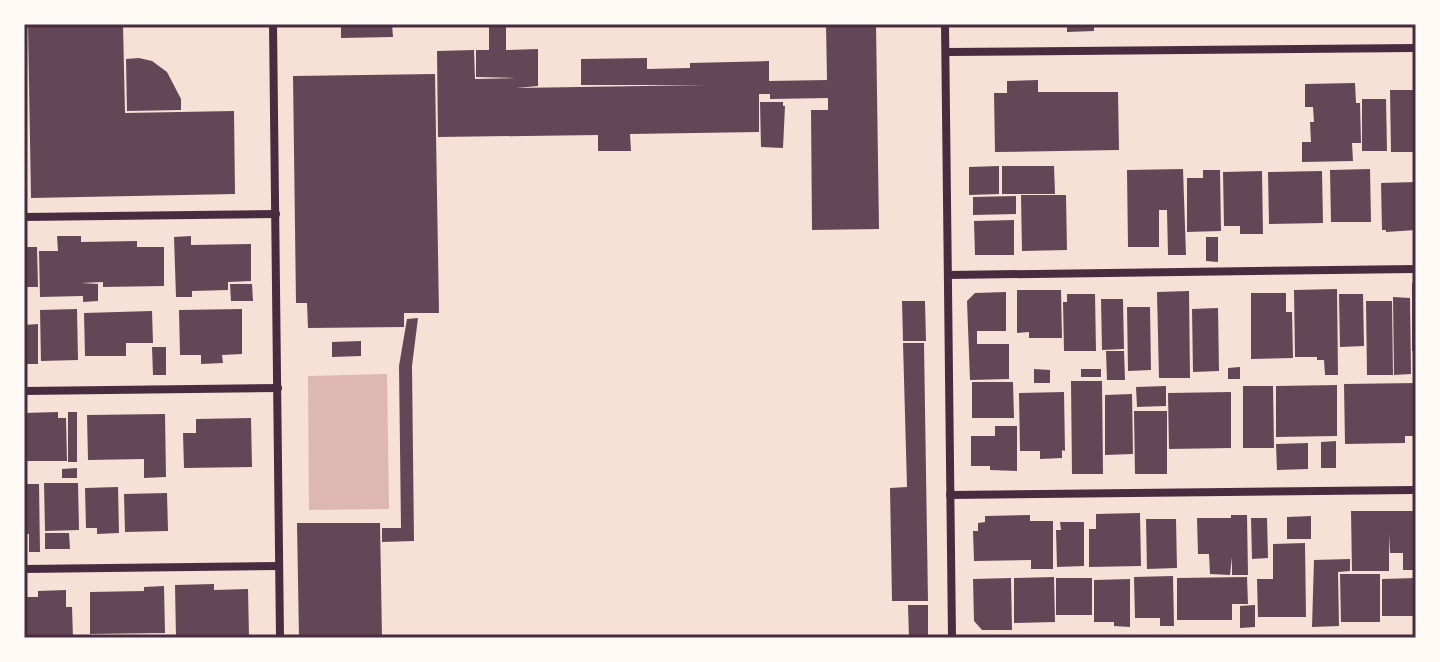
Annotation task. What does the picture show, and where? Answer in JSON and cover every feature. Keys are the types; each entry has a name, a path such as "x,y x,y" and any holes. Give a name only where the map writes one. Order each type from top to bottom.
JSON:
{"street":[{"path":"273,24 280,638"},
{"path":"945,24 952,638"},
{"path":"946,52 1416,48"},
{"path":"24,217 276,214"},
{"path":"948,275 1416,269"},
{"path":"24,391 278,388"},
{"path":"950,495 1416,490"},
{"path":"24,569 279,566"}],"shaded area":[{"path":"387,374 389,509 309,510 308,376"}],"building":[{"path":"28,24 123,24 125,113 234,111 235,194 31,198"},
{"path":"341,24 392,24 393,37 341,38"},
{"path":"489,24 506,24 506,50 538,49 538,86 516,88 706,85 581,85 581,59 647,58 647,69 690,68 690,63 769,61 769,81 827,80 826,24 876,24 879,229 812,230 811,110 828,110 828,98 770,99 770,94 759,94 759,132 630,134 631,151 598,151 598,135 438,137 437,51 474,50 475,79 516,78 476,77 476,50 489,50"},
{"path":"1067,24 1094,24 1094,31 1067,32"},
{"path":"126,59 152,61 167,72 181,99 181,110 127,111"},
{"path":"435,74 439,313 404,313 404,327 308,328 307,303 296,303 293,76"},
{"path":"1038,80 1038,92 1118,92 1119,150 995,152 994,93 1007,93 1007,81"},
{"path":"1355,83 1356,103 1360,103 1361,143 1352,143 1353,161 1302,162 1302,142 1311,142 1310,122 1314,122 1313,107 1305,107 1305,84"},
{"path":"1390,90 1414,90 1414,152 1391,152"},
{"path":"1362,99 1386,99 1387,151 1362,151"},
{"path":"760,102 783,102 785,106 783,148 761,147"},
{"path":"999,166 999,194 969,195 969,167"},
{"path":"1002,166 1054,166 1055,194 1002,194"},
{"path":"1183,169 1186,255 1168,255 1167,210 1159,210 1159,247 1128,247 1127,170"},
{"path":"1370,169 1371,222 1331,222 1330,170"},
{"path":"1203,170 1220,170 1221,231 1187,232 1187,178 1203,178"},
{"path":"1262,171 1263,234 1240,234 1240,226 1224,226 1223,172"},
{"path":"1322,171 1323,223 1269,224 1268,172"},
{"path":"1416,182 1416,230 1382,230 1381,183"},
{"path":"1021,195 1066,195 1067,250 1022,251"},
{"path":"1016,196 1016,214 973,215 973,197"},
{"path":"1014,220 1014,255 975,255 974,221"},
{"path":"57,236 81,236 81,242 137,241 137,247 164,247 164,286 103,287 103,282 81,283 98,284 98,301 83,302 83,296 40,297 39,251 58,251"},
{"path":"191,236 191,245 251,244 251,281 228,282 228,290 192,291 192,297 176,297 174,237"},
{"path":"1206,237 1218,237 1218,262 1206,261"},
{"path":"24,247 37,247 38,287 24,287"},
{"path":"1416,282 1416,351 1412,351 1412,283"},
{"path":"230,284 252,284 253,301 231,301"},
{"path":"1337,289 1338,375 1325,375 1324,360 1295,357 1294,290"},
{"path":"1017,290 1061,290 1062,338 1029,338 1029,332 1017,333"},
{"path":"1189,291 1190,378 1159,378 1157,292"},
{"path":"1006,292 1006,331 977,331 977,344 1009,344 1009,379 970,380 967,301 975,293"},
{"path":"1251,293 1286,293 1286,312 1292,312 1293,358 1251,359"},
{"path":"1067,294 1095,294 1096,351 1064,351 1063,302 1067,302"},
{"path":"1339,294 1363,294 1364,346 1340,347"},
{"path":"1393,297 1410,298 1411,374 1394,375"},
{"path":"1101,299 1123,299 1124,349 1102,350"},
{"path":"902,301 925,301 926,341 903,341"},
{"path":"1366,301 1392,301 1393,375 1367,375"},
{"path":"1127,307 1150,307 1151,370 1128,371"},
{"path":"1218,308 1219,371 1193,372 1192,309"},
{"path":"77,309 78,360 41,361 40,310"},
{"path":"242,309 242,354 222,355 223,363 201,364 201,355 180,355 179,310"},
{"path":"152,311 153,343 126,343 126,356 85,356 84,313"},
{"path":"418,318 412,366 414,541 382,542 382,528 401,528 399,366 407,319"},
{"path":"38,324 38,364 24,364 24,325"},
{"path":"361,341 361,356 332,357 332,342"},
{"path":"903,343 924,343 928,601 892,601 890,488 907,487"},
{"path":"152,347 166,347 166,375 153,375"},
{"path":"1106,351 1124,351 1125,380 1107,380"},
{"path":"1240,367 1240,379 1228,379 1228,368"},
{"path":"1034,369 1050,370 1050,383 1034,383"},
{"path":"1081,369 1101,369 1101,377 1081,377"},
{"path":"1071,381 1102,381 1103,474 1072,474"},
{"path":"972,382 1013,382 1014,418 972,418"},
{"path":"1416,383 1416,436 1405,436 1405,443 1345,444 1344,384"},
{"path":"1337,385 1337,436 1276,437 1276,386"},
{"path":"1166,386 1166,406 1137,407 1136,387"},
{"path":"1243,386 1273,386 1274,448 1243,448"},
{"path":"1064,392 1065,451 1062,450 1062,458 1040,459 1040,451 1020,451 1019,393"},
{"path":"1231,392 1231,448 1169,449 1168,393"},
{"path":"1132,394 1133,454 1105,455 1105,395"},
{"path":"1134,411 1167,411 1167,474 1135,474"},
{"path":"58,412 58,418 66,418 67,461 24,461 24,413"},
{"path":"68,412 77,412 77,462 68,462"},
{"path":"165,414 166,477 144,478 144,459 88,460 87,415"},
{"path":"251,418 252,467 184,468 183,433 196,433 196,419"},
{"path":"995,426 1017,426 1017,471 971,466 971,436 995,436"},
{"path":"1336,441 1336,468 1321,468 1321,442"},
{"path":"1308,443 1308,469 1277,470 1276,444"},
{"path":"77,468 77,478 62,478 62,469"},
{"path":"44,483 78,483 79,530 45,531"},
{"path":"24,484 39,484 40,552 29,552 29,534 24,534"},
{"path":"118,487 119,533 97,534 97,528 86,528 85,488"},
{"path":"167,493 168,531 125,532 124,494"},
{"path":"1351,511 1416,511 1416,570 1403,570 1403,553 1390,553 1389,534 1389,571 1352,571"},
{"path":"1140,513 1141,566 1089,567 1089,529 1096,529 1096,514"},
{"path":"1030,515 1030,521 1053,521 1053,569 1031,569 1031,560 974,561 973,531 978,531 978,523 985,522 985,516"},
{"path":"1231,515 1247,515 1248,575 1232,575 1232,557 1230,575 1210,574 1209,554 1198,554 1197,518 1231,518"},
{"path":"1311,516 1311,539 1287,539 1287,517"},
{"path":"1251,518 1267,518 1268,558 1252,559"},
{"path":"1146,519 1176,519 1177,568 1147,569"},
{"path":"1060,522 1084,522 1084,566 1057,567 1056,530 1061,530"},
{"path":"297,523 380,523 382,638 299,638"},
{"path":"45,533 69,533 70,549 45,549"},
{"path":"1305,543 1306,617 1258,617 1257,579 1273,579 1273,544"},
{"path":"1350,559 1350,571 1338,572 1339,626 1312,627 1314,560"},
{"path":"1340,574 1380,574 1380,622 1341,622"},
{"path":"1173,576 1174,626 1160,626 1160,618 1135,618 1134,577"},
{"path":"1054,577 1055,622 1014,623 1014,578"},
{"path":"1247,577 1248,604 1232,604 1232,620 1177,620 1177,578"},
{"path":"1011,578 1012,630 982,630 974,621 973,579"},
{"path":"1056,578 1092,578 1092,615 1056,615"},
{"path":"1416,578 1416,616 1382,616 1382,579"},
{"path":"1130,579 1130,627 1114,626 1114,622 1094,622 1094,580"},
{"path":"214,584 214,590 248,589 249,637 176,638 175,585"},
{"path":"164,586 165,633 90,634 90,592 144,591 144,587"},
{"path":"66,590 66,607 72,607 73,638 24,638 24,597 38,597 38,591"},
{"path":"908,605 928,605 928,638 909,638"},
{"path":"1255,605 1255,627 1240,628 1240,606"}]}
